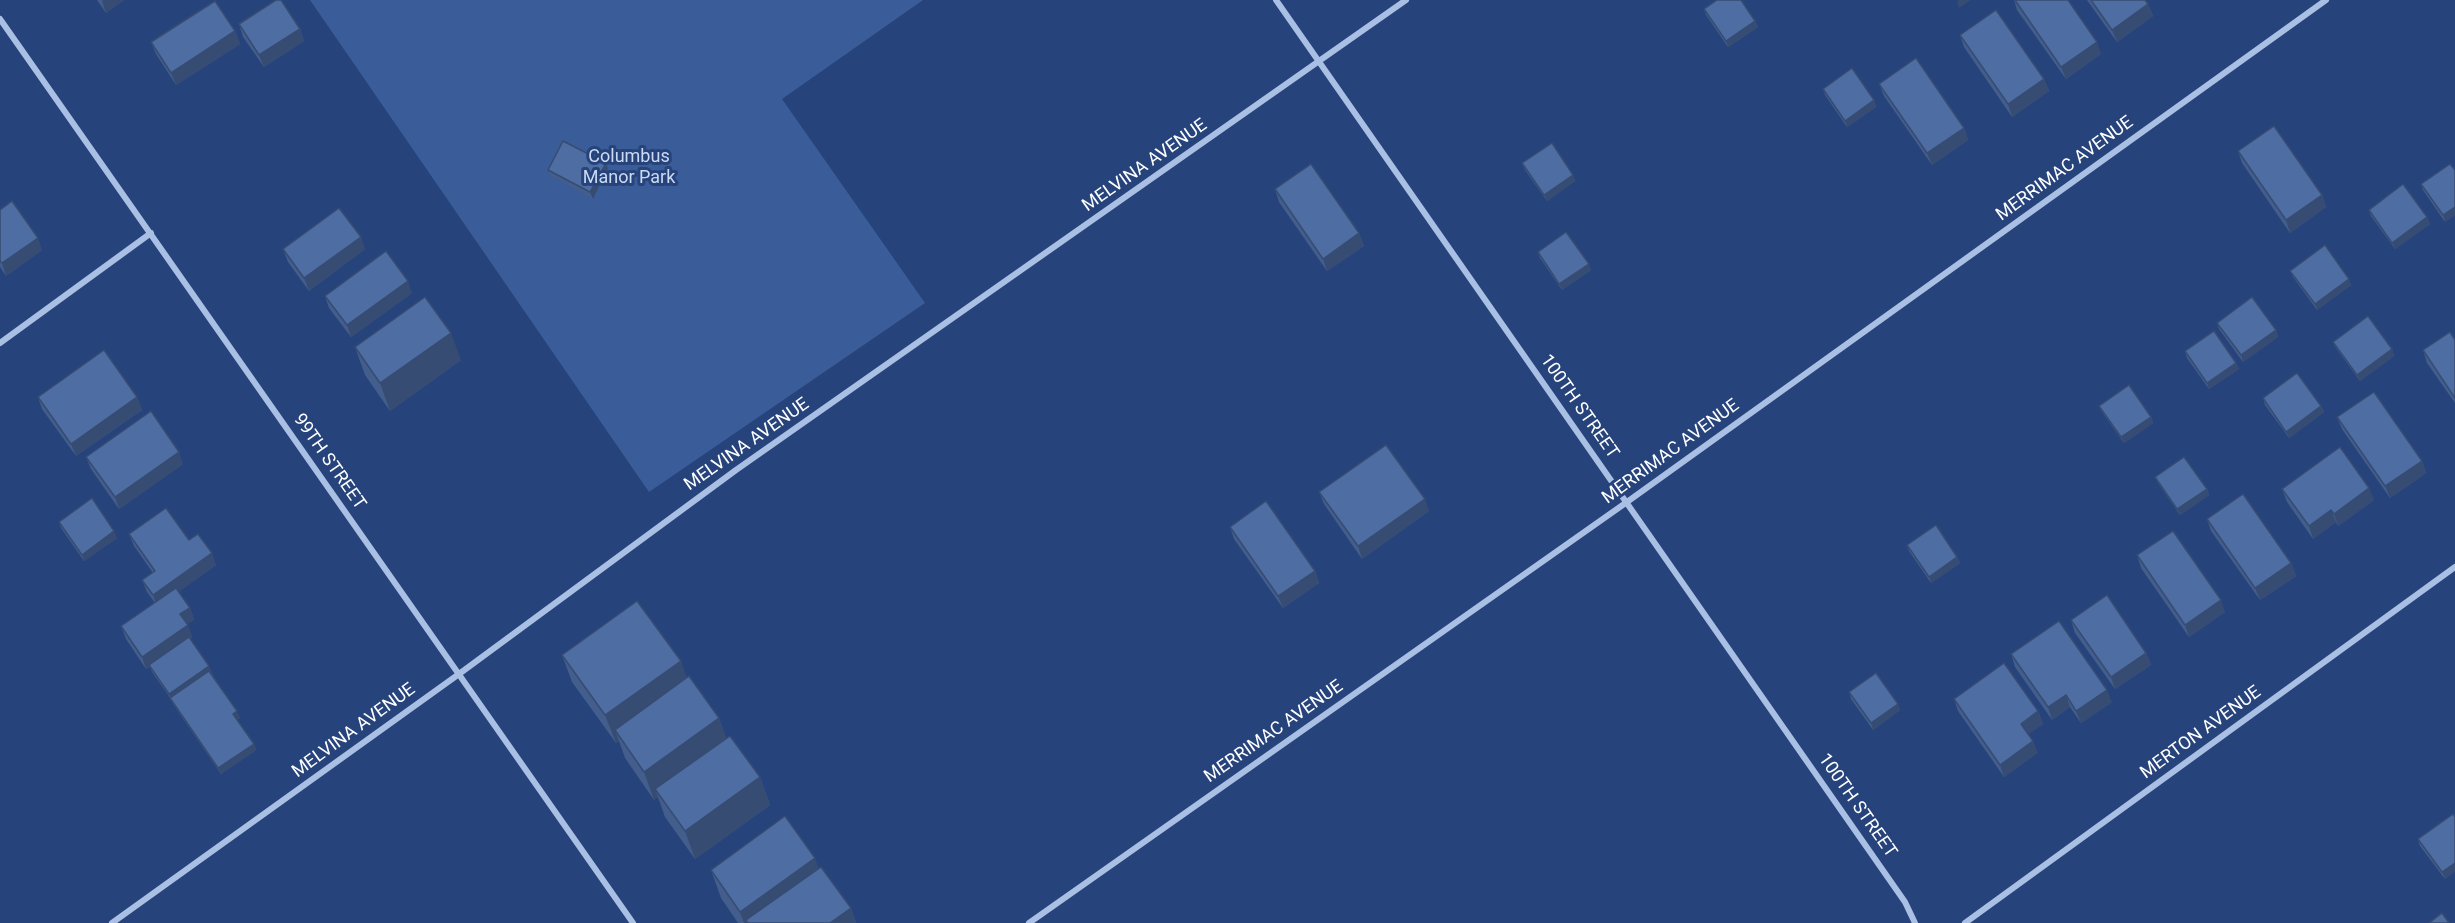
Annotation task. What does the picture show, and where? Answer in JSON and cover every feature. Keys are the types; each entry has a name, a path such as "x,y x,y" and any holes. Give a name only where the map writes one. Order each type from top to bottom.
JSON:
{"street":[{"name":"100TH STREET","path":"1276,0 1905,902 1915,923"},
{"name":"MELVINA AVENUE","path":"112,923 459,674 736,470 1406,0"},
{"name":"MERRIMAC AVENUE","path":"1029,923 1627,502 2326,0"},
{"name":"99TH STREET","path":"0,19 633,923"},
{"path":"0,343 151,233"},
{"name":"MERTON AVENUE","path":"1965,923 2455,567"}],"green space":[{"name":"Columbus Manor Park","path":"310,0 923,0 782,99 925,303 649,492"}],"building":[{"path":"276,0 281,0 300,29 259,55 239,24"},
{"path":"1717,0 1741,0 1755,21 1726,41 1704,9"},
{"path":"2015,0 2068,0 2097,42 2061,67"},
{"path":"2091,0 2145,0 2148,4 2112,30"},
{"path":"215,1 235,31 171,73 151,42"},
{"path":"1996,10 2044,79 2008,104 1960,35"},
{"path":"1916,58 1964,128 1927,153 1879,84"},
{"path":"1852,68 1874,100 1845,121 1823,89"},
{"path":"2274,126 2322,195 2286,220 2238,151"},
{"path":"563,141 606,163 590,192 548,170"},
{"path":"1552,143 1573,175 1544,195 1522,163"},
{"path":"1311,164 1359,233 1323,259 1275,189"},
{"path":"2450,164 2455,170 2455,207 2443,215 2421,184"},
{"path":"2403,184 2427,217 2392,243 2369,210"},
{"path":"12,201 38,238 2,263 0,261 0,210"},
{"path":"339,208 361,237 304,278 283,249"},
{"path":"1566,232 1589,264 1559,284 1538,252"},
{"path":"2325,245 2349,279 2315,304 2290,271"},
{"path":"386,251 408,281 347,325 325,296"},
{"path":"425,297 451,333 380,383 355,347"},
{"path":"2252,297 2276,330 2241,355 2217,323"},
{"path":"2368,316 2392,349 2357,375 2333,342"},
{"path":"2214,331 2236,363 2207,383 2185,351"},
{"path":"2450,332 2455,340 2455,398 2423,350"},
{"path":"104,350 137,397 71,444 38,397"},
{"path":"2297,373 2321,406 2286,432 2263,398"},
{"path":"2129,385 2151,417 2121,437 2099,406"},
{"path":"2374,392 2422,461 2385,486 2337,417"},
{"path":"151,411 179,452 115,497 86,457"},
{"path":"1386,445 1425,499 1358,546 1319,492"},
{"path":"2340,447 2369,488 2334,514 2331,510 2309,526 2282,489"},
{"path":"2184,457 2207,489 2177,509 2155,477"},
{"path":"2243,494 2291,563 2255,588 2207,519"},
{"path":"92,498 114,531 82,555 59,522"},
{"path":"1266,501 1315,571 1278,596 1230,527"},
{"path":"166,508 189,540 198,534 212,553 153,595 142,580 155,571 129,534"},
{"path":"1936,525 1957,557 1929,577 1907,545"},
{"path":"2173,531 2221,600 2185,625 2137,555"},
{"path":"176,588 190,608 180,614 188,625 142,657 121,626"},
{"path":"2107,595 2146,653 2111,677 2071,620"},
{"path":"637,601 681,661 605,715 562,655"},
{"path":"2059,621 2107,690 2076,711 2066,695 2048,707 2011,654"},
{"path":"189,637 209,666 169,694 149,665"},
{"path":"2004,663 2038,711 2021,724 2033,741 2000,765 1954,699"},
{"path":"209,671 237,711 233,714 254,744 218,768 170,698"},
{"path":"1876,673 1898,704 1871,723 1849,692"},
{"path":"689,676 719,718 644,772 615,730"},
{"path":"730,736 760,777 685,831 655,789"},
{"path":"2453,814 2455,817 2455,863 2442,872 2418,839"},
{"path":"785,816 815,858 740,912 711,870"},
{"path":"821,867 851,908 830,923 748,923 746,920"},
{"path":"2442,913 2449,923 2429,923"}]}
